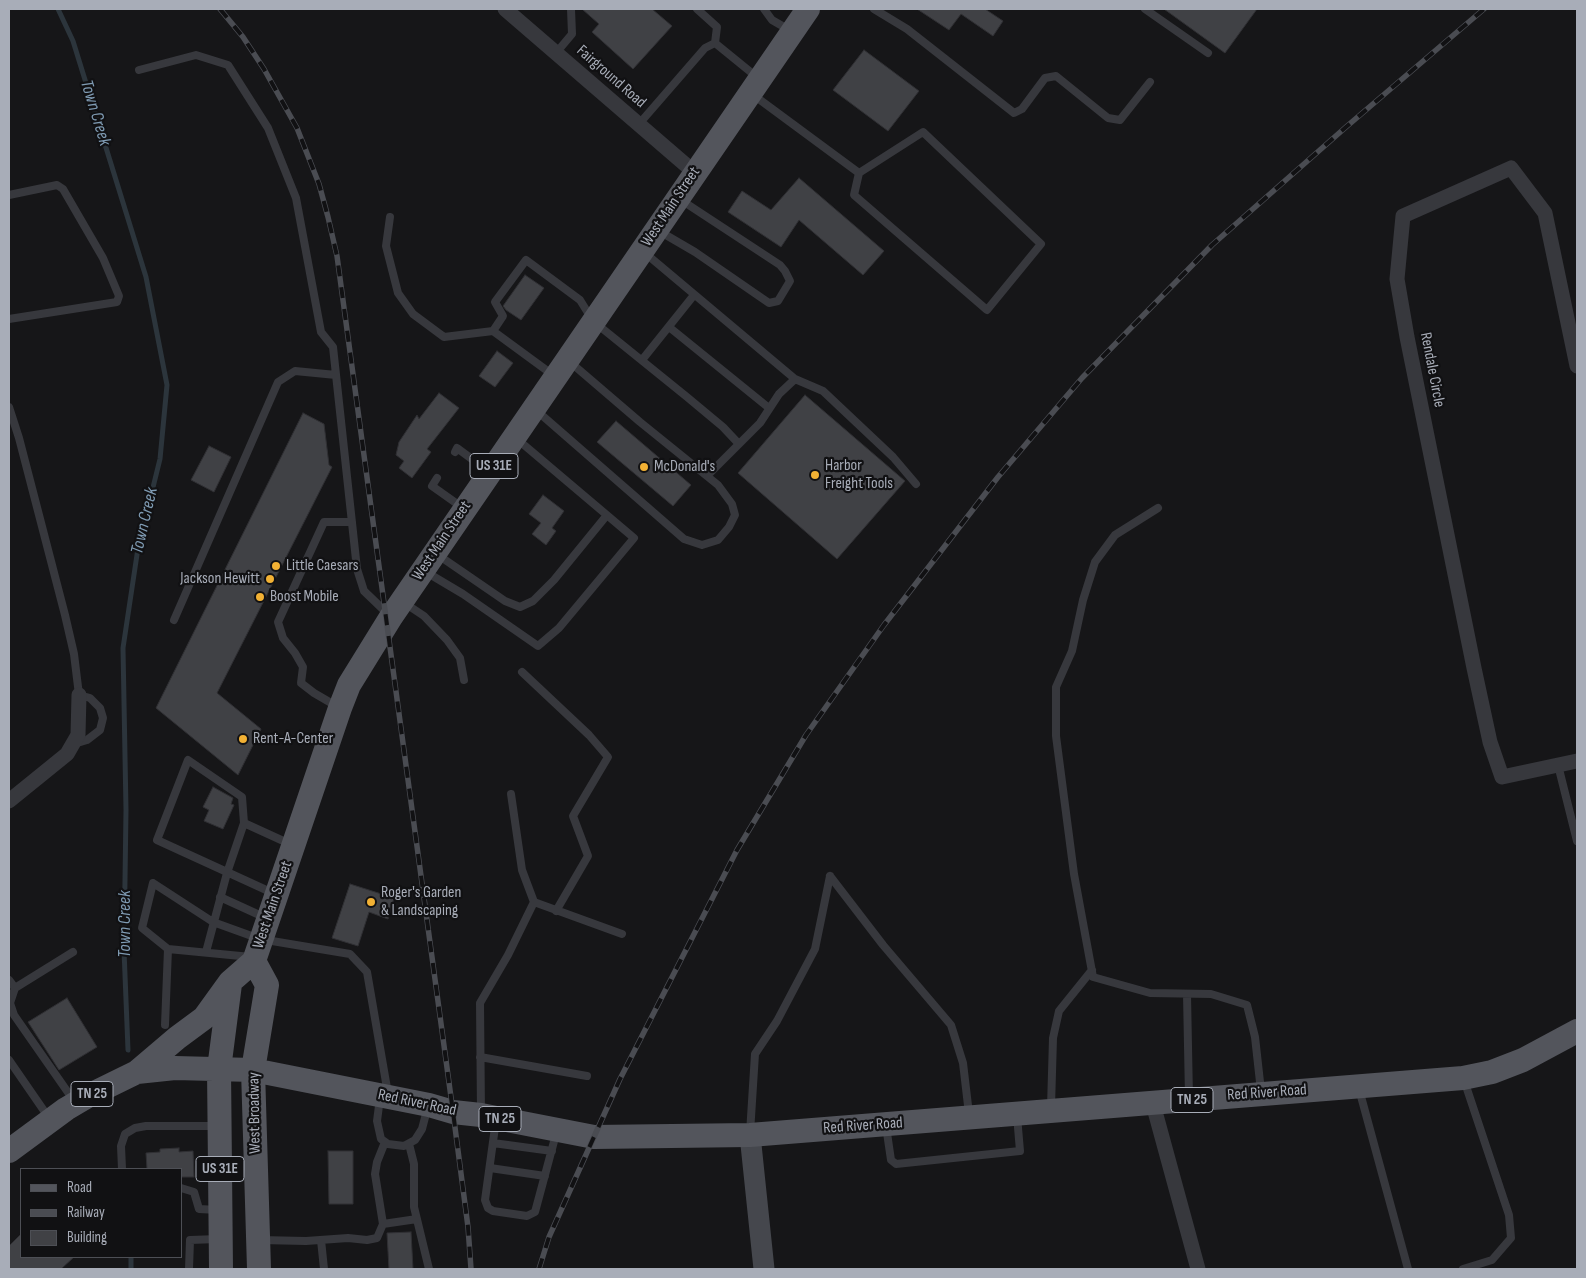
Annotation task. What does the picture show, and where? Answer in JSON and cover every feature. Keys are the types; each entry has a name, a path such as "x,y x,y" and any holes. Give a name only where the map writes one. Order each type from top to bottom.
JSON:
{"main road":[{"name":"West Main Street","path":"137,1072 204,1018 259,944 349,685 428,561 808,9"},
{"name":"West Broadway","path":"258,1269 253,1070 267,985 259,944"},
{"name":"US 31E","path":"221,1269 220,1069 230,982"},
{"name":"Red River Road","path":"137,1072 175,1068 253,1070 429,1104 453,1112 489,1116 554,1140 594,1137 750,1135 1463,1078 1492,1072 1575,1038"},
{"name":"TN 25","path":"9,1151 75,1103 137,1072"}],"street":[{"name":"Fairground Road","path":"506,9 694,172"},
{"name":"Rendale Circle","path":"1577,366 1545,213 1512,168 1403,216 1397,279 1490,742 1502,777 1577,761"},
{"path":"9,801 67,754 74,744 78,735 79,695"},
{"path":"1153,1104 1198,1269"},
{"path":"750,1135 764,1269"}],"lane":[{"path":"556,53 572,34 571,9"},
{"path":"697,9 717,27 715,43"},
{"path":"764,9 772,20 792,32"},
{"path":"874,9 907,29 1014,113 1022,109 1045,78 1056,76 1108,118 1120,120 1150,82"},
{"path":"1145,9 1208,53"},
{"path":"715,43 755,86 859,173"},
{"path":"639,124 705,48 715,43"},
{"path":"139,70 196,55 228,66 268,128 296,198 321,332 334,347 357,569 364,591 396,609 424,616 447,640 460,658 464,680"},
{"path":"923,132 1042,244 987,310 854,195 859,173 923,132"},
{"path":"9,195 57,185 63,189 103,258 119,296 117,302 9,319"},
{"path":"656,229 695,252 768,303 778,301 790,281 780,265 677,198"},
{"path":"390,217 386,246 398,293 413,314 444,337 493,330 561,368 640,422 718,485 732,504 735,515 729,527 718,540 702,544 684,539 533,408"},
{"path":"641,250 795,379 823,391 873,438 916,484"},
{"path":"493,330 503,316 495,302 526,260 580,300 593,321 723,427 738,443"},
{"path":"642,360 694,295"},
{"path":"668,327 769,408"},
{"path":"174,620 278,382 296,371 336,374"},
{"path":"707,476 760,422 779,394 795,379"},
{"path":"9,406 65,615 74,654 79,695 90,698 100,708 103,718 100,730 87,740 74,744"},
{"path":"428,561 463,594 538,646 559,628 634,538 514,436"},
{"path":"454,452 457,448 489,472"},
{"path":"437,478 432,486 464,509"},
{"path":"1158,508 1115,535 1095,562 1072,650 1056,687 1056,736 1074,874 1093,977 1150,993 1211,994 1247,1005 1255,1037 1261,1093"},
{"path":"428,561 520,607 533,601 554,580 608,515"},
{"path":"340,708 301,683 303,667 283,638 278,622 324,522 352,522"},
{"path":"522,672 589,735 608,757 573,816 588,856 556,910"},
{"path":"206,952 227,873 244,823 242,797 188,760 157,840 227,873 276,894"},
{"path":"1558,765 1577,841"},
{"path":"493,1143 554,1140 535,1212 527,1216 510,1214 493,1211 486,1205 493,1143 480,1057 480,1003 508,955 534,902 522,870 511,794"},
{"path":"244,823 294,845"},
{"path":"750,1135 754,1054 777,1021 815,950 830,876 883,946 951,1025 963,1063 970,1118"},
{"path":"259,944 213,922 154,884 142,928 168,949 206,952 259,944 350,954 367,972 384,1096 377,1121 381,1139 385,1142 404,1146 410,1144 422,1129 429,1104"},
{"path":"220,897 259,944"},
{"path":"534,902 622,934"},
{"path":"165,1025 168,949"},
{"path":"73,952 14,988 10,1003 14,1015 75,1103"},
{"path":"1051,1112 1053,1038 1060,1011 1092,970"},
{"path":"9,980 14,988"},
{"path":"1187,994 1189,1100"},
{"path":"480,1057 587,1076"},
{"path":"9,1060 50,1120"},
{"path":"1463,1078 1509,1214 1511,1238 1492,1260 1463,1269"},
{"path":"1358,1087 1408,1269"},
{"path":"886,1124 891,1160 896,1164 1020,1151 1016,1114"},
{"path":"122,1168 121,1146 125,1134 135,1128 146,1126 220,1126"},
{"path":"258,1240 348,1238 367,1240 377,1238 384,1224 374,1174 385,1142"},
{"path":"410,1144 414,1164 414,1207 429,1269"},
{"path":"490,1168 545,1176"},
{"path":"182,1188 194,1192 199,1210 221,1210"},
{"path":"384,1224 417,1219"},
{"path":"189,1269 190,1240 222,1239"},
{"path":"321,1240 324,1269"}],"building":[{"path":"582,9 652,9 672,26 633,69 592,32 599,24"},
{"path":"917,9 985,9 1003,21 993,36 961,14 949,30"},
{"path":"1164,9 1257,9 1225,53"},
{"path":"864,50 919,91 888,131 833,90"},
{"path":"799,178 884,251 863,275 799,220 781,247 728,212 742,191 771,210"},
{"path":"525,275 544,288 521,320 503,306"},
{"path":"497,351 513,363 495,387 479,376"},
{"path":"439,393 459,408 427,449 431,452 412,478 399,468 404,461 396,455 399,442 417,415 419,419"},
{"path":"805,395 905,481 837,559 738,473"},
{"path":"303,413 324,424 329,465 332,467 217,693 261,729 238,775 156,708"},
{"path":"616,421 691,485 673,506 597,442"},
{"path":"209,446 231,457 214,492 191,480"},
{"path":"543,495 564,511 552,528 556,531 546,545 532,534 541,523 529,514"},
{"path":"213,787 233,798 231,804 234,805 223,829 204,821 209,810 203,807"},
{"path":"350,884 394,898 388,919 369,912 358,946 332,938"},
{"path":"67,998 97,1047 59,1070 28,1022"},
{"path":"179,1148 179,1152 193,1151 194,1177 182,1177 182,1168 147,1168 146,1153 160,1152 160,1149"},
{"path":"328,1151 353,1151 353,1204 329,1204"},
{"path":"411,1232 413,1269 389,1269 387,1233"},
{"path":"20,1235 20,1258 73,1258 61,1269 9,1269 9,1246"}],"waterway":[{"name":"Town Creek","path":"58,9 73,41 146,277 167,385 160,459 138,548 123,648 126,810 124,950 128,1050"},
{"name":"Town Creek","path":"131,1258 131,1269"}],"railway":[{"path":"220,9 243,37 264,69 297,128 319,184 337,256 453,1112 468,1227 471,1269"},
{"path":"539,1269 549,1237 620,1079 737,850 806,735 884,625 998,477 1082,378 1212,245 1484,9"}],"place":[{"name":"McDonald's","path":"644,467"},
{"name":"Harbor Freight Tools","path":"815,475"},
{"name":"Little Caesars","path":"276,566"},
{"name":"Jackson Hewitt","path":"270,579"},
{"name":"Boost Mobile","path":"260,597"},
{"name":"Rent-A-Center","path":"243,739"},
{"name":"Roger's Garden & Landscaping","path":"371,902"}]}
